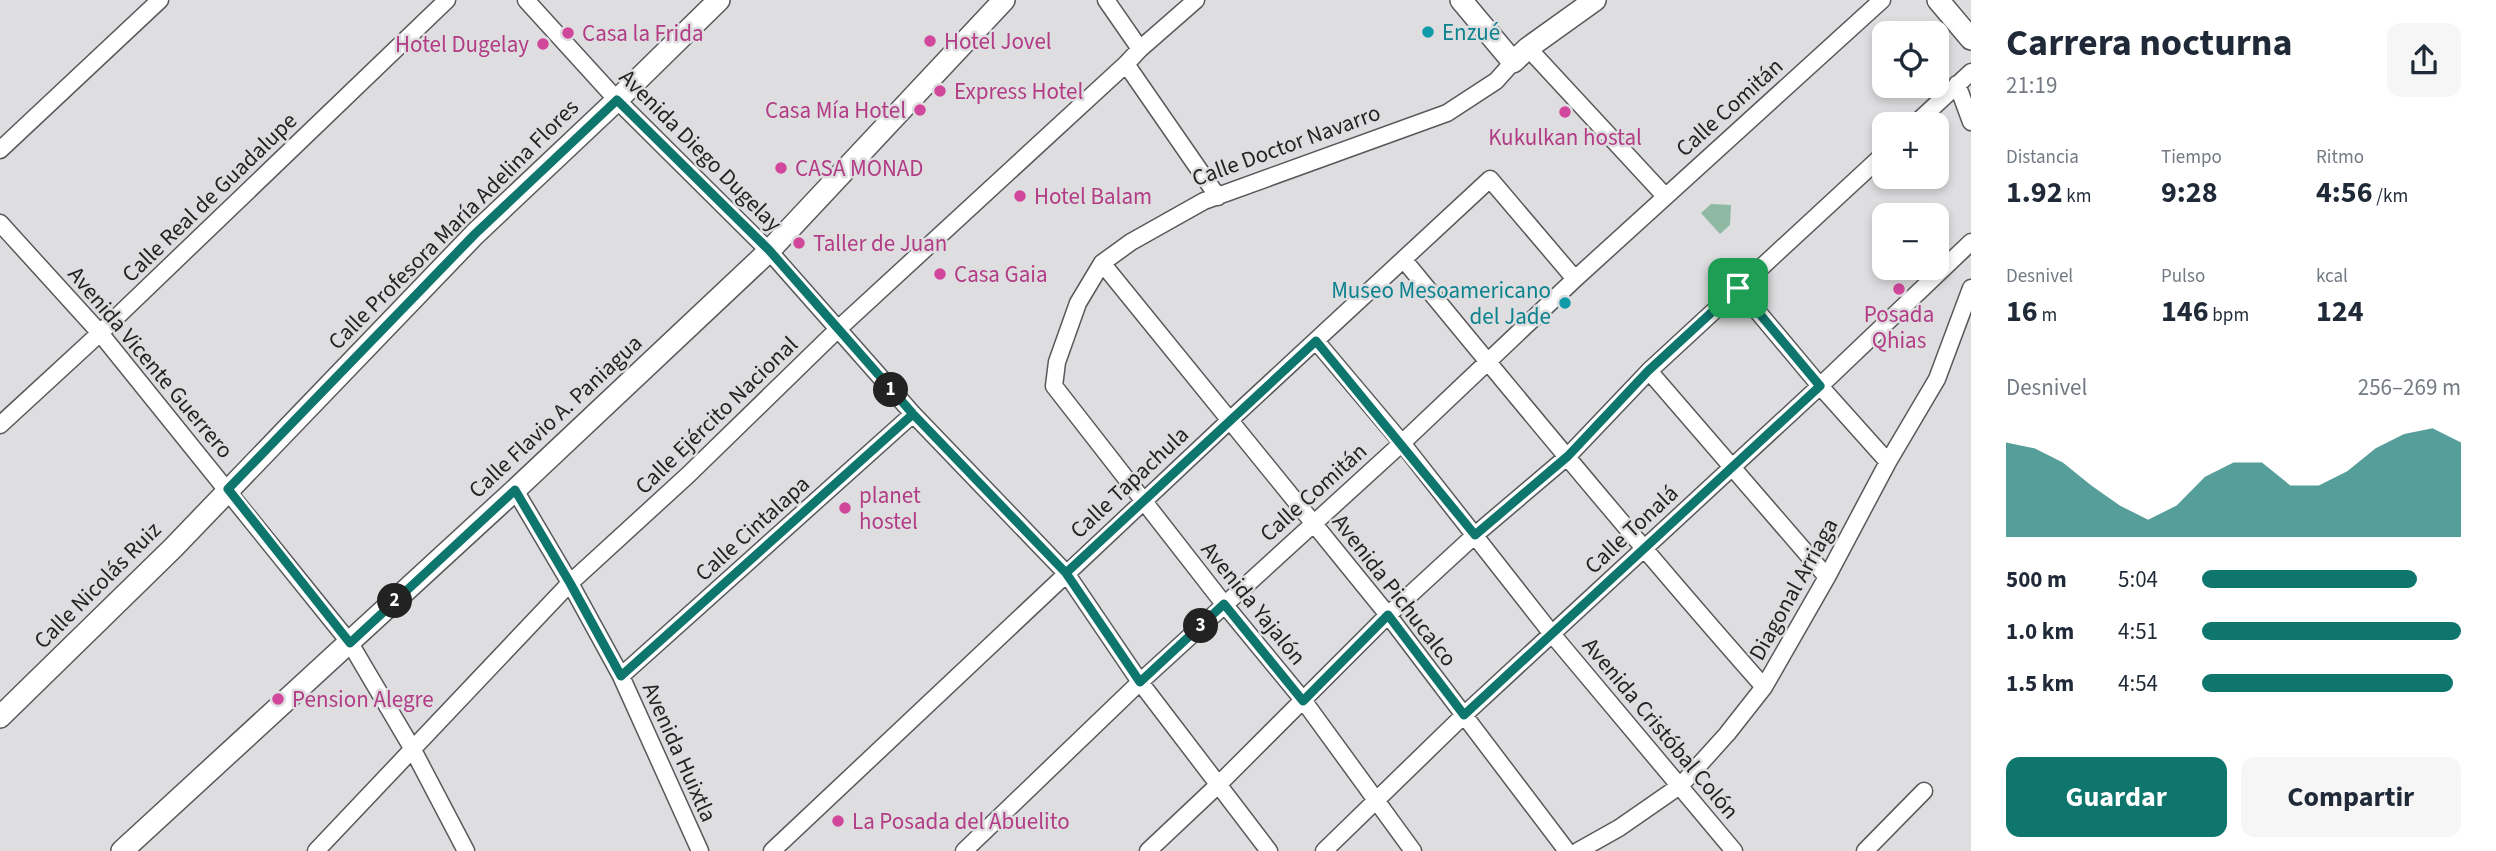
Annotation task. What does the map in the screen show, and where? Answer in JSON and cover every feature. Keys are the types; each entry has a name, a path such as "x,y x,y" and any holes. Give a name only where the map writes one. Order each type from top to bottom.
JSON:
{"street":[{"path":"0,150 160,0"},
{"name":"Calle Real de Guadalupe","path":"0,425 447,0"},
{"name":"Avenida Diego Dugelay","path":"526,0 617,100 769,250 913,414 1066,573 1140,682 1269,851"},
{"name":"Calle Profesora María Adelina Flores","path":"228,489 475,234 719,0"},
{"name":"Calle Flavio A. Paniagua","path":"122,851 515,490 769,250 1004,0"},
{"path":"1106,0 1140,48"},
{"name":"Calle Ejército Nacional","path":"316,851 570,583 688,475 837,330 1126,64 1140,48 1196,0"},
{"path":"1461,0 1665,196"},
{"name":"Calle Doctor Navarro","path":"1054,386 1057,362 1078,303 1102,263 1131,242 1204,201 1447,113 1496,81 1520,55 1595,0"},
{"name":"Calle Comitán","path":"964,851 1224,604 1402,443 1665,196 1882,0"},
{"path":"1938,0 1971,39"},
{"path":"1126,64 1218,197"},
{"path":"1928,112 1971,72"},
{"path":"1957,85 1971,122"},
{"path":"1148,851 1388,615 1475,535 1568,456 1648,371 1872,165"},
{"name":"Calle Tapachula","path":"772,851 1230,419 1490,179 1575,279"},
{"name":"Avenida Vicente Guerrero","path":"0,222 100,332 350,643 412,748 466,851"},
{"name":"Calle Tonalá","path":"1324,851 1464,715 1820,386 1971,242"},
{"path":"1404,260 1568,456 1642,550 1764,687"},
{"name":"Avenida Pichucalco","path":"1102,263 1388,615 1567,851"},
{"path":"1738,288 1820,386 1888,461"},
{"name":"Diagonal Arriaga","path":"1578,851 1619,828 1681,785 1727,734 1764,687 1827,578 1888,461 1937,379 1971,288"},
{"name":"Avenida Cristóbal Colón","path":"1316,341 1402,443 1552,634 1734,851"},
{"path":"1648,371 1827,578"},
{"name":"Avenida Yajalón","path":"1054,386 1303,701 1413,851"},
{"name":"Calle Cintalapa","path":"621,676 913,414"},
{"name":"Calle Nicolás Ruiz","path":"0,717 173,548 228,489"},
{"name":"Avenida Huixtla","path":"515,490 621,676 699,851"},
{"path":"1865,851 1924,791"}],"green space":[{"path":"1711,204 1731,205 1730,225 1720,234 1701,213"}],"place":[{"name":"Enzué","path":"1428,32"},
{"name":"Casa la Frida","path":"568,33"},
{"name":"Hotel Jovel","path":"930,41"},
{"name":"Hotel Dugelay","path":"543,44"},
{"name":"Express Hotel","path":"940,91"},
{"name":"Casa Mía Hotel","path":"920,110"},
{"name":"Kukulkan hostal","path":"1565,112"},
{"name":"CASA MONAD","path":"781,168"},
{"name":"Hotel Balam","path":"1020,196"},
{"name":"Taller de Juan","path":"799,243"},
{"name":"Casa Gaia","path":"940,274"},
{"name":"Posada Qhias","path":"1899,289"},
{"name":"Museo Mesoamericano del Jade","path":"1565,303"},
{"name":"planet hostel","path":"845,508"},
{"name":"Pension Alegre","path":"278,699"},
{"name":"La Posada del Abuelito","path":"838,821"}],"route":[{"path":"1738,288 1648,371 1568,456 1475,535 1316,341 1066,573 913,414 769,250 617,100 475,234 228,489 350,643 515,490 621,676 913,414 964,467 1066,573 1140,682 1224,604 1303,701 1388,615 1464,715 1820,386 1738,288"}]}
